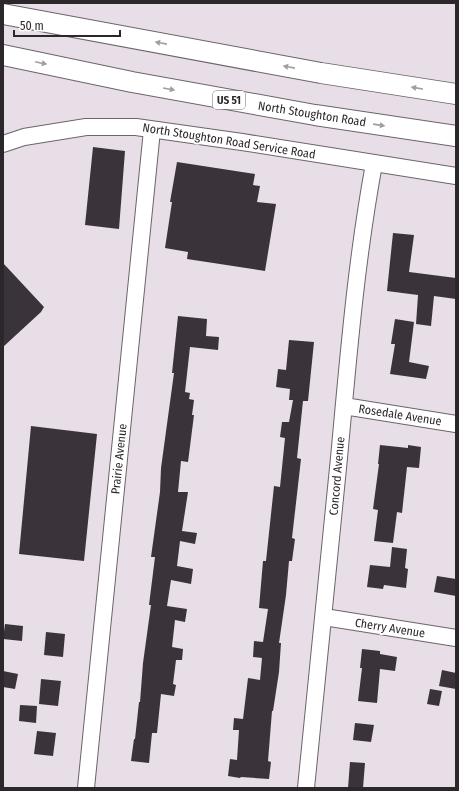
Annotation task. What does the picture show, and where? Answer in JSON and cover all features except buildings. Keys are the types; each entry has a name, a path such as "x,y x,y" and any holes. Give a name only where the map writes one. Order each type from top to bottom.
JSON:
{"main road":[{"path":"3,14 321,73 456,94"},
{"name":"North Stoughton Road","path":"3,55 132,82 315,115 456,136"}],"street":[{"name":"North Stoughton Road Service Road","path":"3,144 24,137 86,127 136,127 242,142 456,176"},
{"name":"Prairie Avenue","path":"86,788 152,130"},
{"name":"Concord Avenue","path":"306,788 356,287 374,164"},
{"name":"Rosedale Avenue","path":"344,406 456,424"},
{"name":"Cherry Avenue","path":"324,617 456,638"}]}
